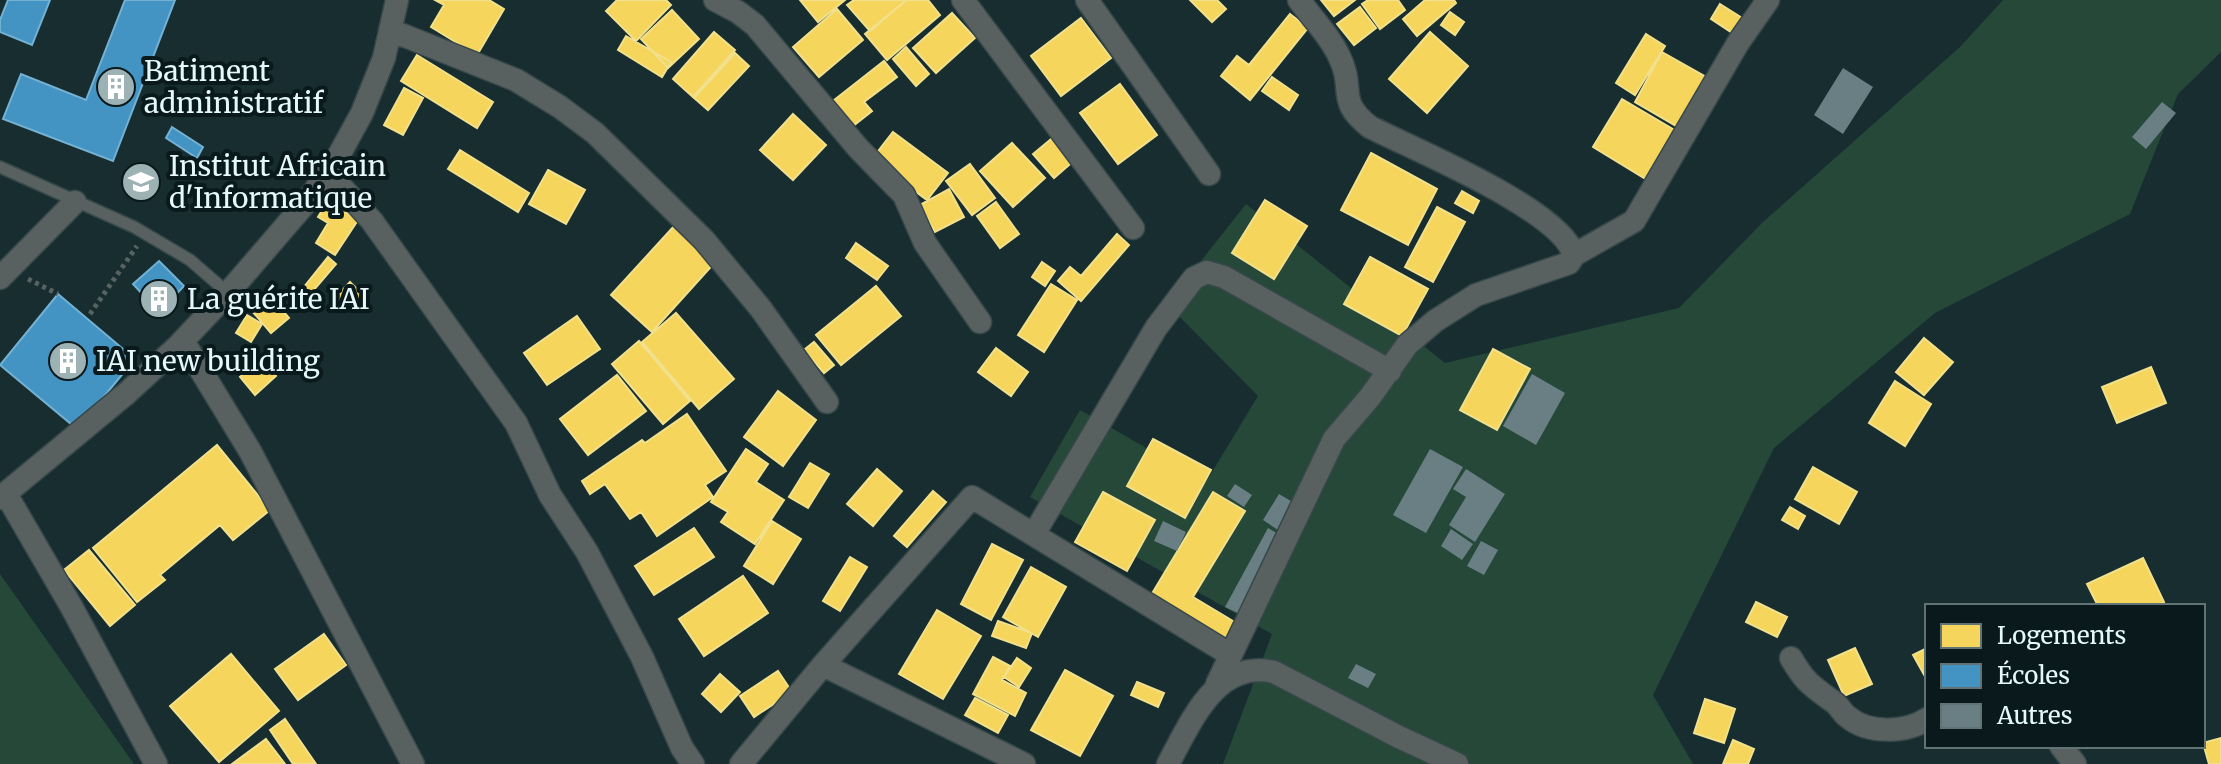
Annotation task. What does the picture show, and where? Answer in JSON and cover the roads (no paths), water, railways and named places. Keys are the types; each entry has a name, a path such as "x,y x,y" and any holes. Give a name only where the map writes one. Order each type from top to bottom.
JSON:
{"street":[{"path":"156,764 71,606 3,496 127,393 183,341 309,199 362,113 384,58 397,0"},
{"path":"715,0 755,25 858,148 904,195 925,243 980,322"},
{"path":"963,0 1133,228"},
{"path":"1087,0 1209,174"},
{"path":"1299,0 1338,54 1347,76 1348,103 1353,114 1370,127 1504,194 1541,216 1572,246 1574,255"},
{"path":"1168,764 1187,728 1217,684 1334,439 1390,371 1407,345 1435,321 1476,295 1569,263 1574,255 1634,221 1738,43 1768,0"},
{"path":"390,30 516,80 595,133 704,240 761,309 827,402"},
{"path":"328,172 372,221 516,423 550,495 587,552 642,657 682,748 693,764"},
{"path":"0,278 75,202"},
{"path":"1034,534 1156,328 1194,278 1207,272 1224,277 1390,371"},
{"path":"183,341 250,451 413,764"},
{"path":"741,764 823,665 972,497 1231,655"},
{"path":"1791,658 1810,686 1834,702 1849,719 1898,730 1925,720"},
{"path":"823,665 1024,764"},
{"path":"1217,684 1259,668 1274,672 1457,764"},
{"path":"2063,748 2075,764"}],"lane":[{"path":"0,167 146,234 190,260 228,293"}],"place":[{"name":"Batiment administratif","path":"116,87"},
{"name":"Institut Africain d'Informatique","path":"141,182"},
{"name":"La guérite IAI","path":"159,299"},
{"name":"IAI new building","path":"68,361"}]}
